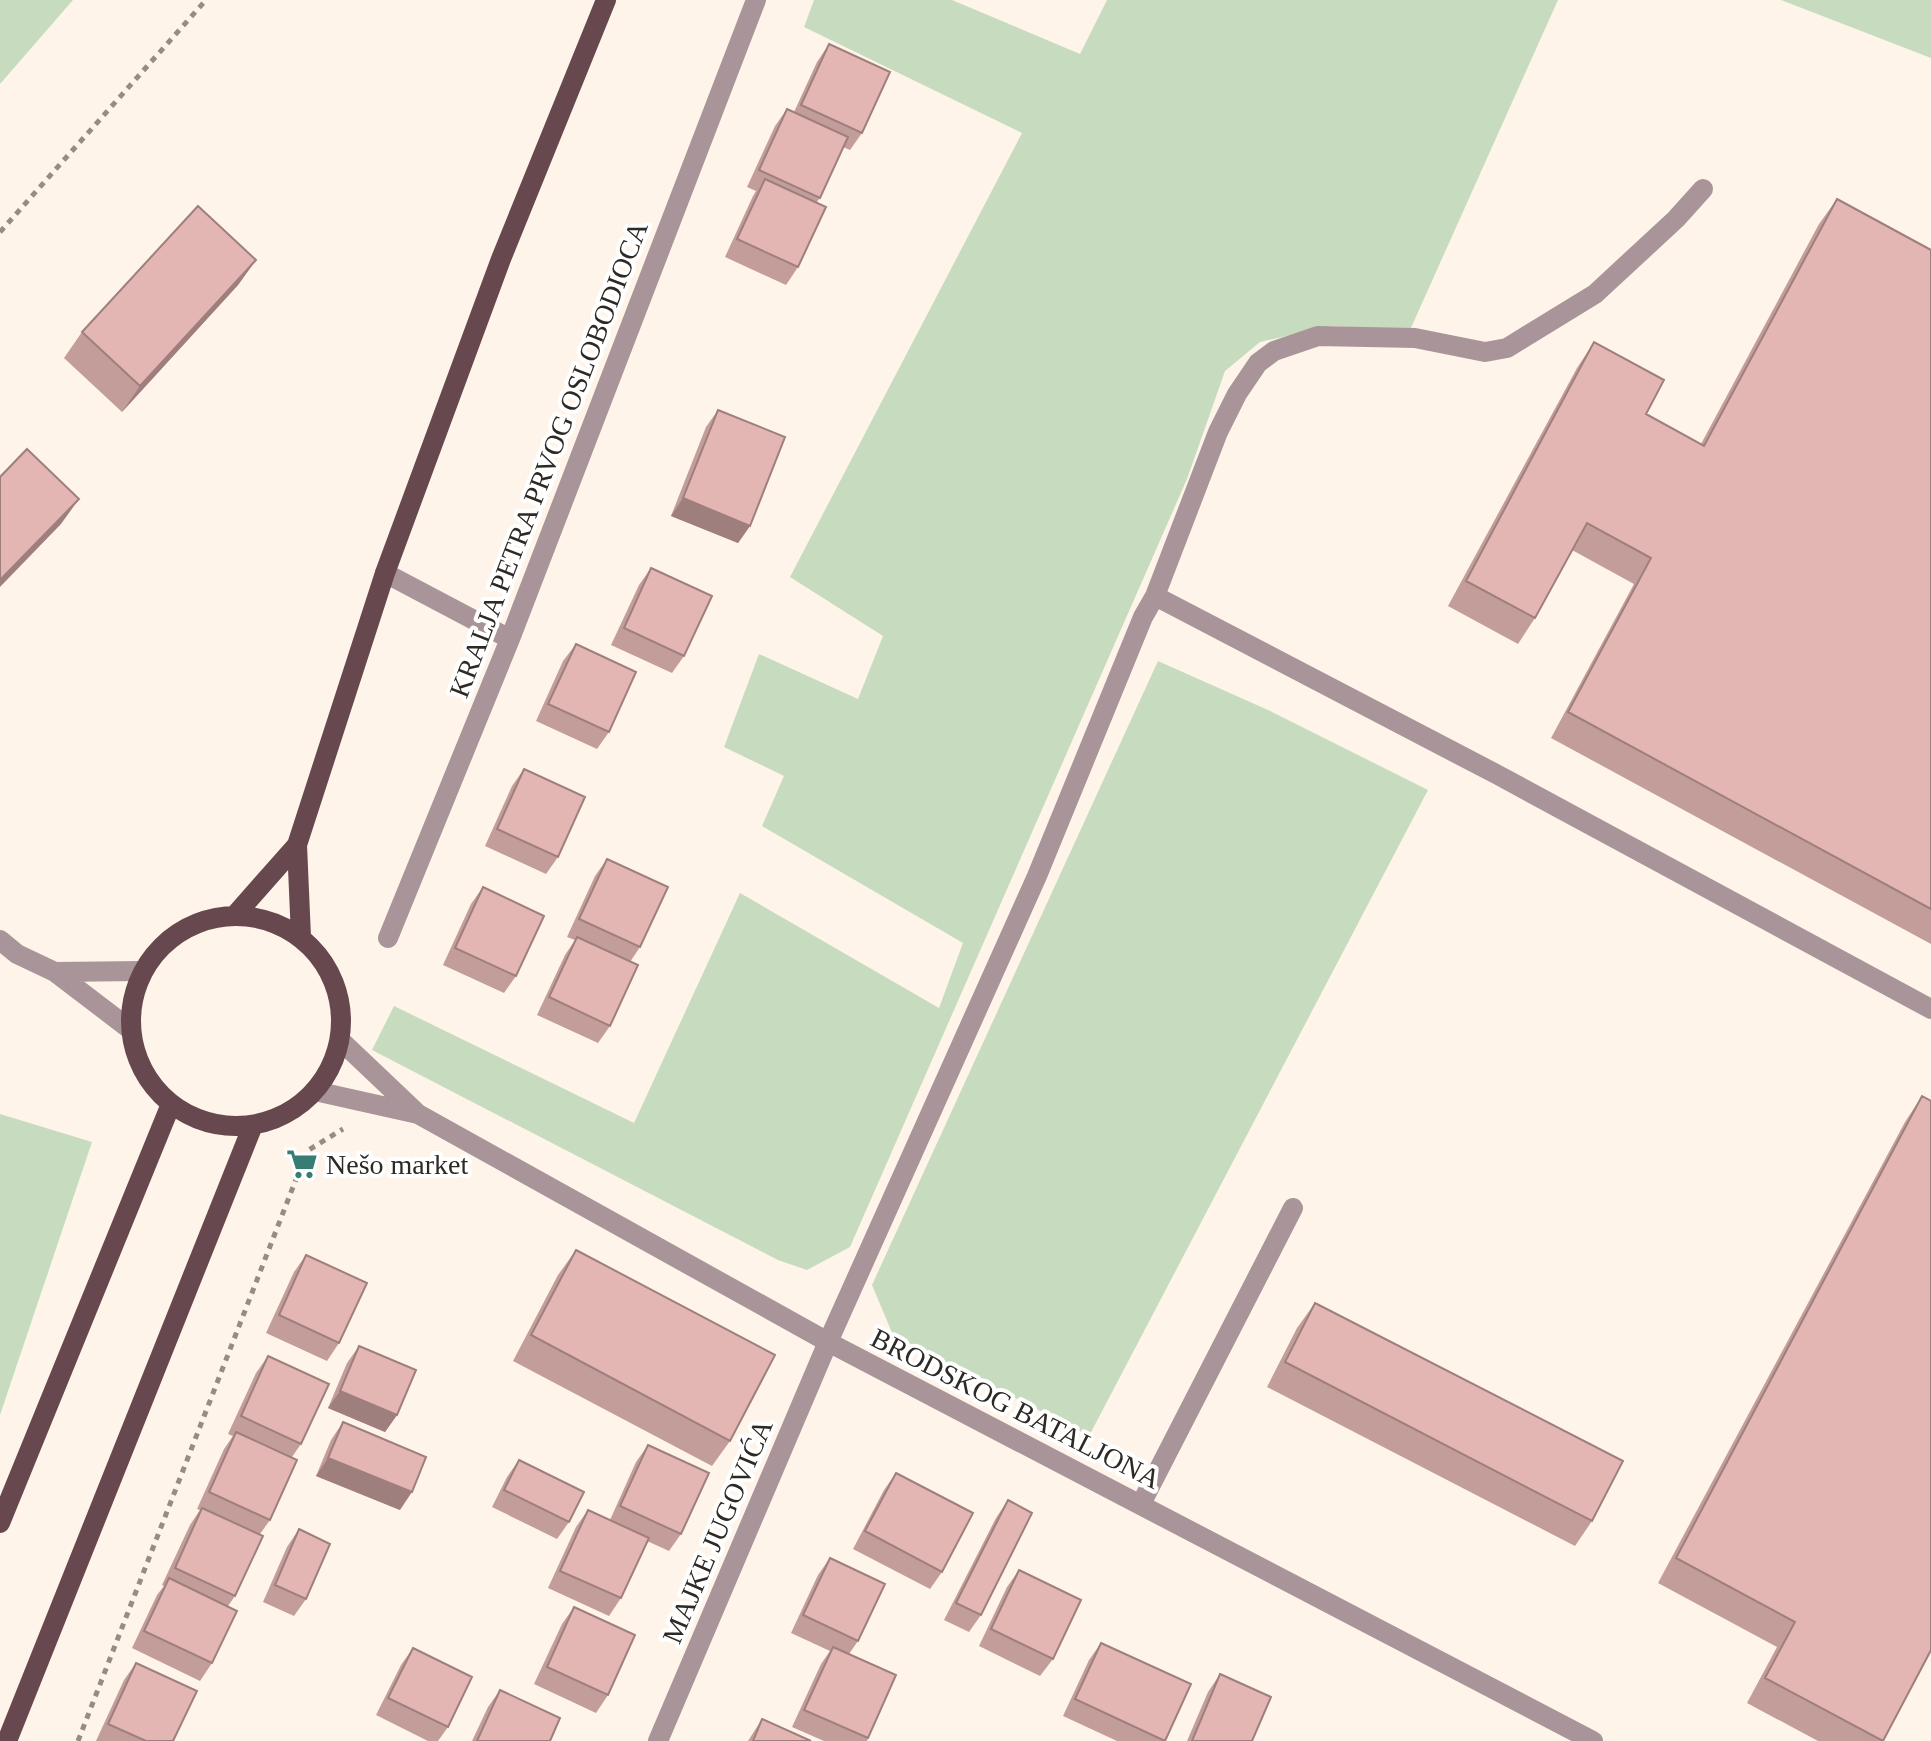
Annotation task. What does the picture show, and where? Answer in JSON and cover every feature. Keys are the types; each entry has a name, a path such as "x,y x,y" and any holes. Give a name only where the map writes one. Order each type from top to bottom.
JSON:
{"main road":[{"path":"301,937 297,845 385,573 501,259 606,0"},
{"path":"236,914 297,845"},
{"path":"236,914 270,920 301,937 321,958 335,983 341,1011 340,1040 334,1061 315,1091 281,1117 253,1125 224,1126 196,1119 171,1104 151,1084 137,1059 131,1030 132,1000 142,971 159,948 180,930 207,918 236,914"},
{"path":"0,1523 171,1104"},
{"path":"7,1741 253,1125"}],"street":[{"name":"KRALJA PETRA PRVOG OSLOBODIOCA","path":"388,938 510,639 756,0"},
{"name":"MAJKE JUGOVIĆA","path":"658,1741 828,1342 1037,876 1143,617 1155,596 1218,432 1237,394 1258,363 1274,351 1318,336 1415,338 1485,352 1507,348 1595,294 1676,219 1703,189"},
{"path":"385,573 510,639"},
{"path":"1155,596 1498,775 1931,1009"},
{"path":"0,940 17,954 55,972 131,1030"},
{"path":"55,972 142,971"},
{"name":"BRODSKOG BATALJONA","path":"340,1040 418,1114 828,1342 1593,1741"},
{"name":"BRODSKOG BATALJONA","path":"315,1091 418,1114"},
{"path":"1141,1504 1293,1208"}],"path":[{"path":"0,232 206,0"},
{"path":"78,1741 307,1151 353,1123"}],"green space":[{"path":"0,0 73,0 0,84"},
{"path":"814,0 952,0 1080,54 1107,0 1558,0 1410,330 1332,326 1260,342 1225,371 1187,479 850,1247 807,1270 778,1260 372,1050 394,1006 634,1123 740,893 939,1008 963,943 762,826 784,776 724,747 759,654 858,699 883,636 790,577 1022,133 804,27"},
{"path":"1781,0 1931,0 1931,58"},
{"path":"1158,661 1268,710 1428,790 1089,1436 893,1335 872,1285"},
{"path":"0,1114 92,1142 0,1415"}],"building":[{"path":"829,44 890,72 862,133 801,105"},
{"path":"787,109 848,137 820,198 759,170"},
{"path":"765,179 826,207 798,267 737,239"},
{"path":"1837,199 1931,250 1931,909 1568,712 1651,558 1587,523 1535,618 1466,581 1594,342 1664,380 1646,414 1704,446"},
{"path":"198,206 256,260 140,386 82,332"},
{"path":"718,410 785,437 750,526 683,498"},
{"path":"27,449 79,499 0,580 0,477"},
{"path":"651,568 712,596 684,656 624,628"},
{"path":"576,644 636,672 609,732 548,704"},
{"path":"524,769 585,797 558,857 497,829"},
{"path":"607,859 668,887 640,947 579,919"},
{"path":"483,887 544,916 516,976 455,948"},
{"path":"577,937 638,965 610,1026 549,997"},
{"path":"1922,1096 1931,1101 1931,1650 1883,1741 1765,1678 1795,1622 1676,1558"},
{"path":"576,1250 775,1355 730,1441 531,1335"},
{"path":"306,1255 367,1283 339,1343 279,1315"},
{"path":"1315,1303 1623,1461 1592,1521 1285,1362"},
{"path":"359,1346 416,1370 397,1415 340,1391"},
{"path":"268,1356 329,1384 301,1444 241,1416"},
{"path":"343,1422 426,1457 412,1492 328,1458"},
{"path":"236,1432 297,1460 270,1520 209,1492"},
{"path":"648,1445 709,1473 681,1534 620,1506"},
{"path":"519,1460 584,1492 569,1522 504,1490"},
{"path":"896,1473 973,1513 942,1572 865,1531"},
{"path":"1008,1500 1032,1513 981,1615 956,1603"},
{"path":"202,1508 263,1536 235,1596 175,1568"},
{"path":"588,1510 649,1538 621,1598 560,1571"},
{"path":"299,1529 330,1544 306,1599 275,1585"},
{"path":"830,1558 885,1584 858,1641 803,1615"},
{"path":"1019,1570 1081,1600 1053,1659 991,1629"},
{"path":"169,1578 237,1611 212,1663 144,1631"},
{"path":"574,1607 635,1635 608,1695 547,1667"},
{"path":"1101,1643 1191,1684 1165,1741 1075,1699"},
{"path":"833,1647 896,1675 868,1738 804,1710"},
{"path":"413,1648 472,1677 448,1727 388,1698"},
{"path":"136,1663 197,1691 173,1741 146,1741 108,1724"},
{"path":"1220,1674 1271,1697 1252,1741 1192,1741"},
{"path":"500,1690 560,1718 550,1741 477,1741"},
{"path":"762,1719 811,1741 753,1741"}],"place":[{"name":"Nešo market","path":"302,1164"}]}
